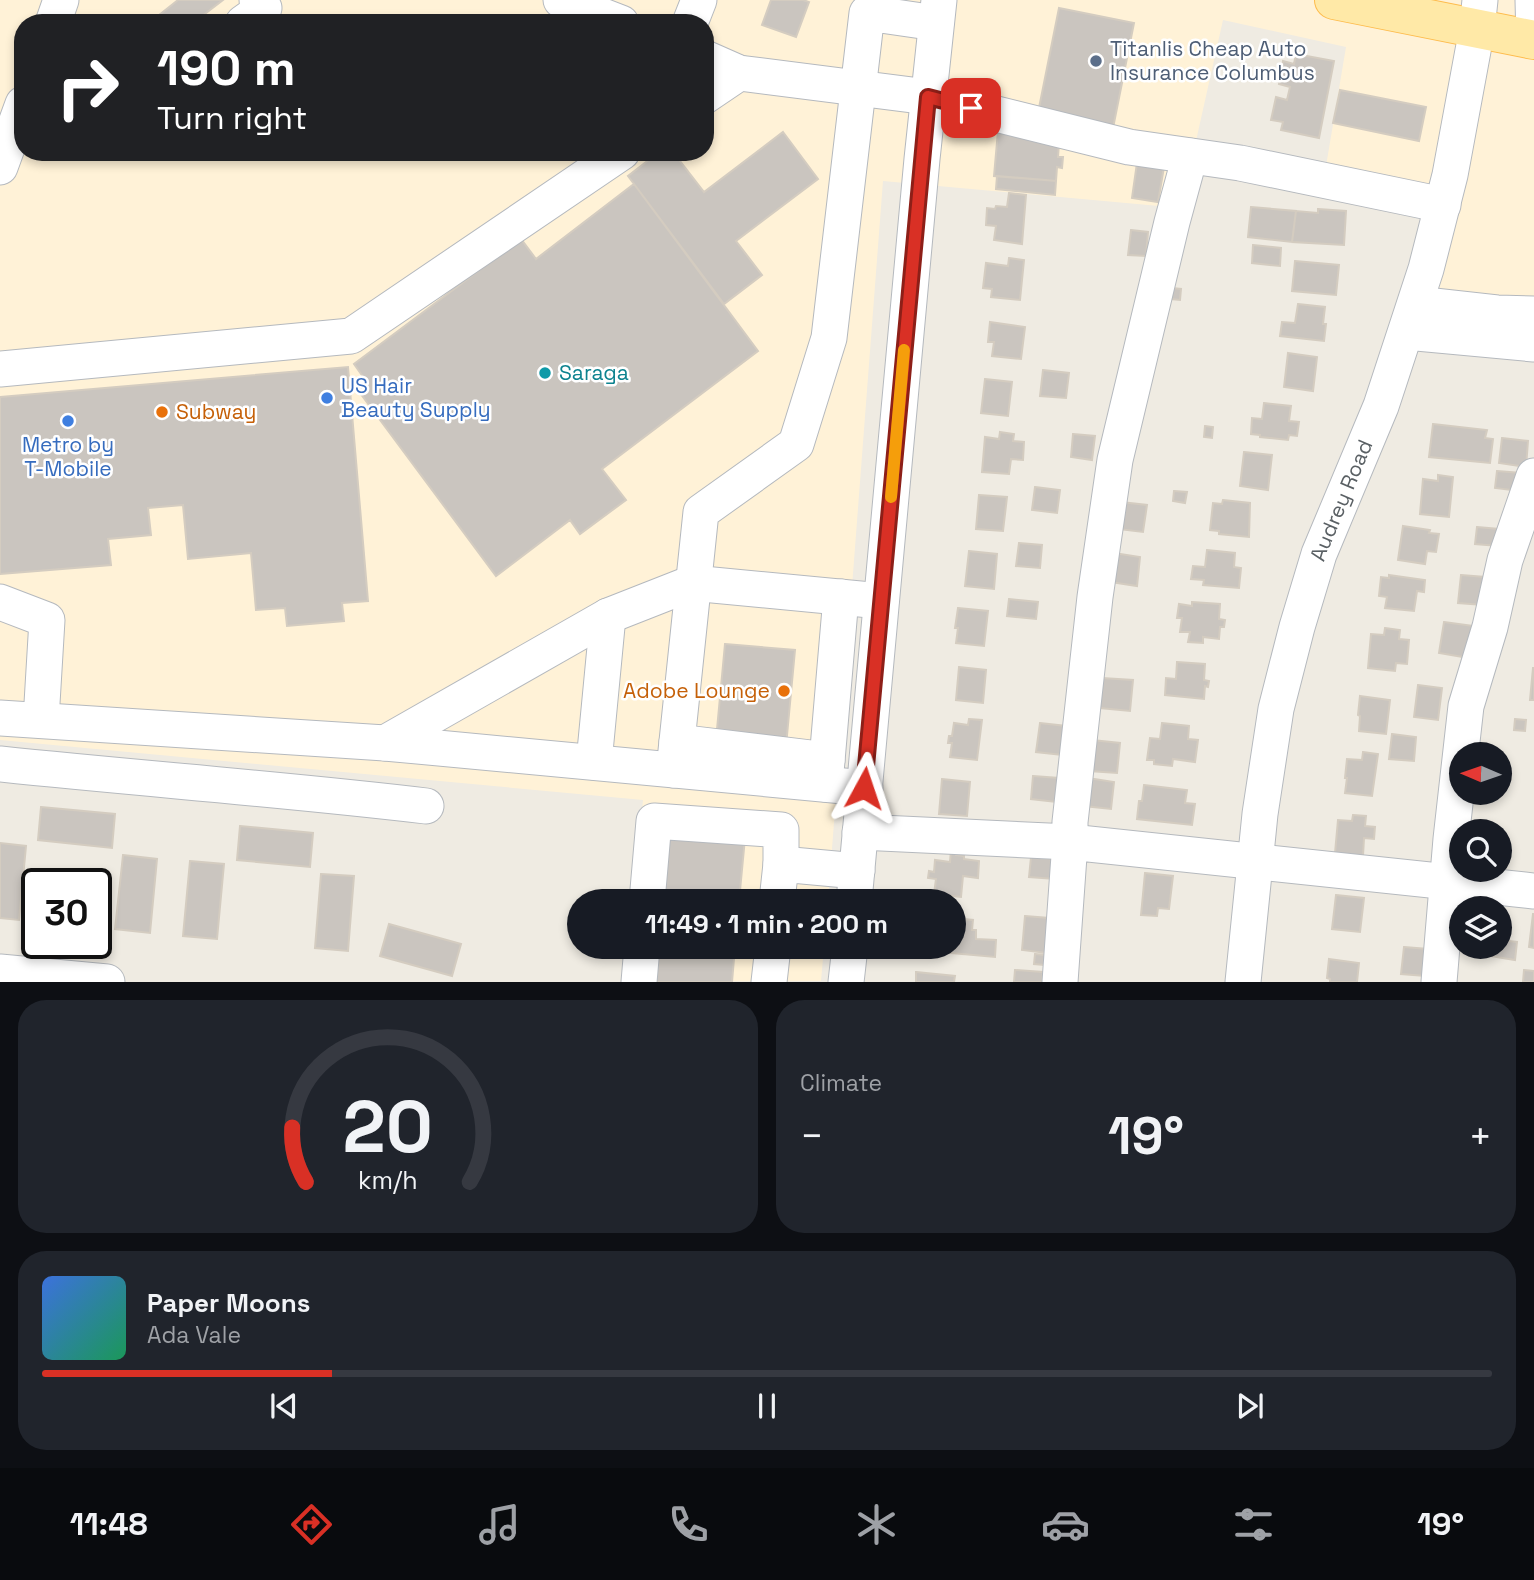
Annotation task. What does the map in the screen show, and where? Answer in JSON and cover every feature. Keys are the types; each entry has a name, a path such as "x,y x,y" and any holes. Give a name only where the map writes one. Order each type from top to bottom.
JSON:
{"main road":[{"path":"1334,0 1479,14 1534,40"}],"street":[{"path":"1534,0 1534,40"},
{"path":"568,1 618,14"},
{"path":"676,756 701,512 796,444 829,338 859,88 863,6 937,12 855,886 781,864"},
{"name":"Audrey Road","path":"1243,982 1260,814 1276,709 1319,554 1381,406 1411,318 1450,175 1479,14"},
{"path":"714,62 739,73 928,97 1129,147 1240,163 1443,205"},
{"path":"714,90 739,73"},
{"path":"0,167 14,129"},
{"path":"1060,982 1070,822 1095,597 1115,460 1190,156"},
{"path":"0,369 351,336 609,161"},
{"path":"1411,318 1497,313 1534,314"},
{"path":"1411,318 1534,344"},
{"path":"1439,982 1466,706 1490,627 1505,560 1534,476"},
{"path":"385,743 608,616 692,583 881,601"},
{"path":"827,772 841,597"},
{"path":"0,601 47,620 41,720"},
{"path":"594,762 608,616"},
{"path":"0,718 385,743 594,762 676,756 827,772 864,788"},
{"path":"0,764 328,794 426,806"},
{"path":"648,889 654,821 781,830 778,889"},
{"path":"860,832 1070,842 1534,891"},
{"path":"639,982 641,959"},
{"path":"769,982 772,959"},
{"path":"846,982 849,959"},
{"path":"0,972 107,982"}],"shaded area":[{"path":"0,0 1534,0 1534,349 1404,336 1436,209 1324,178 1346,47 1223,20 1181,208 883,181 829,889 634,889 643,800 0,740"},
{"path":"628,959 823,959 821,981 626,982"}],"building":[{"path":"178,0 223,0 205,14 160,14"},
{"path":"771,0 809,2 796,37 762,25"},
{"path":"1059,8 1134,23 1113,128 1038,113"},
{"path":"1296,54 1334,61 1319,138 1281,130 1283,122 1271,120 1276,97 1287,100 1290,87 1279,84 1283,61 1294,64"},
{"path":"1340,90 1426,107 1419,141 1333,123"},
{"path":"998,131 1059,143 1058,157 1063,157 1062,168 1057,167 1056,181 994,176"},
{"path":"783,132 818,179 736,241 762,275 724,304 628,176 647,161 680,161 704,192"},
{"path":"1137,163 1164,167 1158,202 1132,198"},
{"path":"997,176 1056,181 1055,195 996,189"},
{"name":"Saraga","path":"634,184 758,351 602,469 626,500 580,534 570,520 496,576 357,389 366,381 354,364 521,239 536,259"},
{"path":"1009,193 1026,195 1022,244 994,240 996,226 986,225 987,208 1007,207"},
{"path":"1251,207 1296,211 1292,242 1248,237"},
{"path":"1318,209 1346,211 1344,245 1292,242 1296,211 1318,213"},
{"path":"1131,230 1148,232 1146,256 1128,255"},
{"path":"1253,245 1281,248 1280,266 1252,263"},
{"path":"1009,258 1024,260 1020,300 991,297 992,289 983,288 986,263 1008,266"},
{"path":"1295,261 1339,265 1336,295 1292,291"},
{"path":"1172,288 1181,289 1180,300 1171,299"},
{"path":"1298,304 1325,307 1324,341 1280,336 1282,322 1295,323"},
{"path":"990,322 1025,327 1021,359 992,356 994,342 988,342"},
{"path":"1288,353 1317,357 1313,391 1284,387"},
{"path":"348,367 368,601 342,603 344,621 287,626 285,608 256,610 251,553 188,559 183,505 148,508 151,535 108,539 111,565 0,574 0,397"},
{"path":"1043,370 1069,373 1066,398 1040,396"},
{"path":"985,379 1012,382 1008,416 981,413"},
{"path":"1264,403 1291,406 1289,421 1299,422 1297,436 1289,435 1288,440 1251,434 1252,418 1262,419"},
{"path":"1433,424 1487,430 1485,438 1493,439 1490,463 1429,457"},
{"path":"1205,426 1213,427 1212,438 1204,437"},
{"path":"1000,432 1014,434 1013,441 1024,442 1023,460 1011,459 1009,474 982,472 985,437 999,439"},
{"path":"1073,434 1095,436 1092,460 1071,457"},
{"path":"1502,438 1528,441 1526,467 1499,463"},
{"path":"1244,452 1272,455 1268,490 1240,486"},
{"path":"1497,471 1521,473 1519,491 1495,488"},
{"path":"1438,475 1453,477 1449,517 1420,514 1423,479 1438,481"},
{"path":"1035,487 1060,490 1057,513 1032,510"},
{"path":"1174,491 1187,492 1185,503 1173,501"},
{"path":"979,495 1007,497 1003,531 976,529"},
{"path":"1223,500 1250,503 1249,537 1219,534 1219,531 1210,530 1213,503 1222,504"},
{"path":"1121,502 1147,505 1143,532 1118,529"},
{"path":"1403,526 1439,534 1436,552 1427,551 1425,564 1398,560"},
{"path":"1477,527 1499,529 1498,546 1475,544"},
{"path":"1019,543 1042,545 1040,568 1016,566"},
{"path":"1207,550 1235,553 1234,567 1241,568 1239,588 1203,585 1204,580 1191,579 1193,566 1205,567"},
{"path":"969,551 997,554 994,589 965,586"},
{"path":"1114,553 1140,557 1137,586 1110,582"},
{"path":"1389,575 1425,580 1424,592 1417,591 1414,611 1385,608 1387,597 1379,596 1381,577 1389,578"},
{"path":"1461,575 1485,577 1483,605 1458,603"},
{"path":"1009,599 1038,602 1036,619 1007,616"},
{"path":"1192,602 1220,604 1219,619 1225,620 1224,627 1220,627 1219,639 1203,637 1203,643 1188,642 1190,632 1180,632 1182,618 1177,618 1179,604 1192,606"},
{"path":"958,608 988,611 984,646 956,643"},
{"path":"1444,622 1474,626 1469,658 1439,653"},
{"path":"1385,628 1400,630 1399,639 1409,640 1407,664 1396,663 1395,671 1368,668 1371,634 1384,635"},
{"path":"725,644 795,650 786,746 716,740"},
{"path":"1177,662 1205,664 1204,680 1209,681 1208,687 1205,686 1204,699 1165,695 1166,678 1176,679"},
{"path":"959,667 986,670 983,703 956,700"},
{"path":"1533,668 1534,700 1530,700"},
{"path":"1102,678 1133,680 1130,711 1100,708"},
{"path":"1418,685 1442,688 1438,720 1414,717"},
{"path":"1360,696 1390,700 1386,734 1359,731"},
{"path":"969,719 982,720 977,760 950,757 952,743 948,743 954,723 968,725"},
{"path":"1515,719 1526,720 1525,731 1514,730"},
{"path":"1040,723 1066,726 1062,755 1036,752"},
{"path":"1162,723 1189,726 1188,739 1198,740 1195,762 1173,759 1172,766 1154,764 1154,760 1147,760 1150,738 1160,739"},
{"path":"1392,734 1416,737 1414,761 1389,759"},
{"path":"1092,740 1120,743 1117,773 1089,771"},
{"path":"1363,752 1378,754 1372,796 1345,793 1347,759 1362,760"},
{"path":"1033,776 1059,778 1056,802 1031,799"},
{"path":"1088,778 1114,782 1111,809 1084,806"},
{"path":"942,779 970,782 967,816 939,814"},
{"path":"1144,785 1187,790 1185,803 1195,804 1192,825 1137,819"},
{"path":"41,807 115,814 112,848 38,840"},
{"path":"1353,815 1366,816 1365,826 1375,827 1374,839 1364,838 1363,856 1335,853 1338,820 1352,821"},
{"path":"240,826 313,833 310,867 237,860"},
{"path":"668,834 745,838 740,889 662,889"},
{"path":"0,843 26,846 24,868 21,868 19,920 0,918"},
{"path":"951,850 957,851 956,855 964,856 964,859 979,861 978,878 963,876 962,889 935,889 936,879 928,878 929,871 934,872 935,860 950,862"},
{"path":"123,855 157,859 150,933 115,929"},
{"path":"1031,857 1057,860 1055,879 1029,877"},
{"path":"190,861 224,864 217,939 183,936"},
{"path":"1145,873 1173,876 1169,909 1158,908 1157,916 1141,915"},
{"path":"321,874 354,876 348,951 315,948"},
{"path":"1336,895 1364,898 1360,932 1332,929"},
{"path":"1534,914 1534,948 1529,947"},
{"path":"1025,916 1049,918 1046,953 1022,950"},
{"path":"966,919 973,920 972,930 976,930 976,939 996,940 995,957 966,954"},
{"path":"389,924 461,944 452,976 380,956"},
{"path":"1512,941 1517,942 1515,960 1509,959 1512,959"},
{"path":"1404,947 1428,949 1425,976 1401,974"},
{"path":"1035,954 1045,955 1044,965 1034,964"},
{"path":"656,959 734,959 732,982 654,982"},
{"path":"1329,959 1359,963 1357,982 1330,982 1327,978"},
{"path":"1015,970 1043,972 1042,982 1014,982"},
{"path":"1524,970 1534,971 1534,982 1523,982"},
{"path":"916,972 955,976 954,982 916,982"}],"slow traffic":[{"path":"891,497 904,350"}],"place":[{"name":"Titanlis Cheap Auto Insurance Columbus","path":"1096,61"},
{"name":"Saraga","path":"545,373"},
{"name":"US Hair Beauty Supply","path":"327,398"},
{"name":"Subway","path":"162,412"},
{"name":"Metro by T-Mobile","path":"68,421"},
{"name":"Adobe Lounge","path":"784,691"}],"route":[{"path":"864,788 928,97 971,108"}]}
